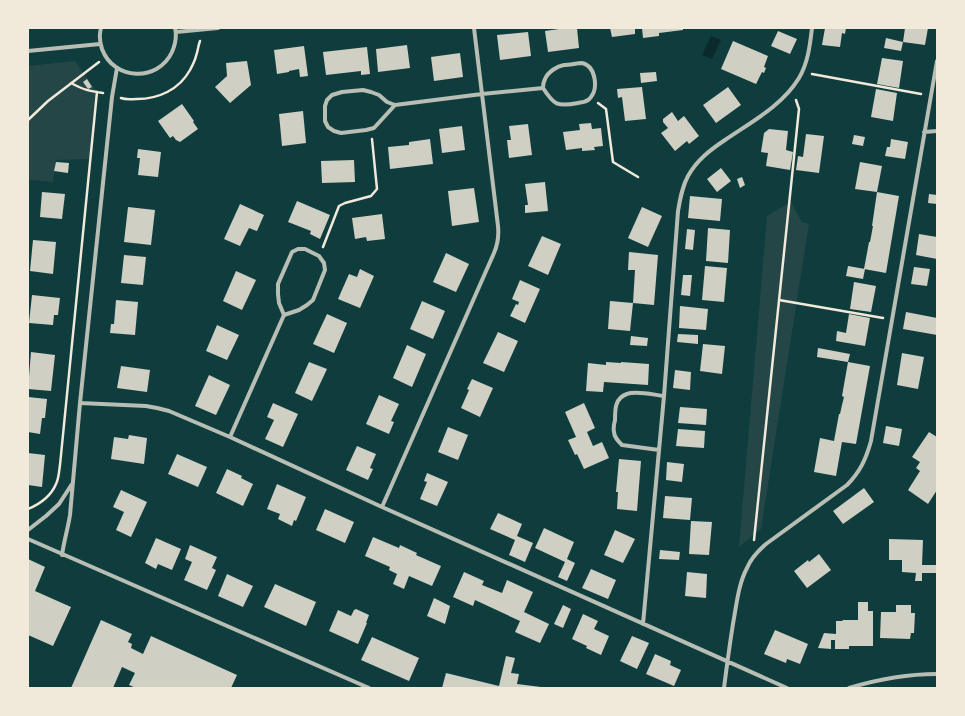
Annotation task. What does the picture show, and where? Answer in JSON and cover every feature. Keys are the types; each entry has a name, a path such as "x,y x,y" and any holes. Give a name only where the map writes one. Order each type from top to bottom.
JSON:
{"street":[{"path":"101,28 100,44 105,56 109,62 117,68 130,74 145,74 158,68 169,59 175,46 175,30 218,28"},
{"path":"382,507 491,260 499,235 474,28"},
{"path":"643,624 664,396 678,211 684,186 693,167 701,158 772,107 792,88 800,77 806,62 812,28"},
{"path":"28,51 100,44"},
{"path":"724,688 739,591 744,574 752,558 766,544 847,485 858,473 867,455 871,441 937,61"},
{"path":"583,63 592,72 595,82 592,97 587,101 564,106 557,104 550,98 543,88 545,79 550,72 560,66 583,63"},
{"path":"62,554 70,515 80,403 112,97 117,68"},
{"path":"395,105 374,128 342,133 334,131 328,127 324,106 332,95 342,92 363,90 378,95 387,102 395,105 543,88"},
{"path":"924,132 937,131"},
{"path":"230,437 284,315 279,303 278,284 292,252 298,249 305,249 319,256 324,263 325,270 313,300 299,310 284,315"},
{"path":"659,450 622,445 618,441 614,433 616,407 618,400 623,395 629,393 635,392 664,396"},
{"path":"80,403 146,406 169,411 230,437 382,507 787,688"},
{"path":"28,530 46,516 58,504 73,484"},
{"path":"28,539 369,688"},
{"path":"848,688 899,676 937,674"}],"path":[{"path":"28,120 48,101 105,56"},
{"path":"802,72 931,96"},
{"path":"752,558 799,109 792,88"},
{"path":"28,509 36,506 51,492 56,484 60,465 97,92"},
{"path":"592,97 606,109 613,162 638,177"},
{"path":"319,256 339,206 371,196 377,190 372,140 366,130"},
{"path":"779,300 892,319"}],"shaded area":[{"path":"711,36 721,40 712,59 702,55"},
{"path":"75,61 97,92 90,159 56,160 53,182 28,180 28,66"},
{"path":"791,202 802,222 809,224 761,529 739,547 767,216"}],"building":[{"path":"577,28 579,48 548,52 545,31"},
{"path":"610,28 635,28 635,34 612,37"},
{"path":"642,28 683,28 683,30 659,33 659,36 643,38"},
{"path":"825,28 846,28 845,34 842,33 840,47 822,45"},
{"path":"905,28 928,28 925,45 903,42"},
{"path":"778,31 797,39 790,54 771,46"},
{"path":"528,32 531,56 500,60 497,35"},
{"path":"886,38 903,42 901,51 884,48"},
{"path":"733,41 768,56 764,67 766,68 764,73 762,72 756,84 721,69"},
{"path":"407,45 410,68 378,72 376,49"},
{"path":"304,46 308,76 300,77 299,69 277,74 274,50"},
{"path":"367,47 370,74 361,75 361,71 326,75 323,52"},
{"path":"460,53 463,77 434,81 431,57"},
{"path":"882,58 903,61 899,88 877,84"},
{"path":"247,61 251,85 230,103 215,87 227,76 226,63"},
{"path":"656,72 657,81 641,83 640,73"},
{"path":"87,79 92,87 88,89 83,82"},
{"path":"642,87 646,119 625,121 622,97 618,98 617,89"},
{"path":"728,87 741,105 716,123 703,105"},
{"path":"876,89 897,93 893,121 871,117"},
{"path":"182,104 198,129 180,142 173,136 170,138 158,121"},
{"path":"303,111 306,143 282,146 279,114"},
{"path":"672,112 678,121 684,116 699,136 689,144 687,141 675,151 661,133 668,128 663,122 663,119"},
{"path":"591,123 592,129 601,128 603,146 594,147 595,150 582,151 582,148 566,150 563,132 580,130 579,124"},
{"path":"528,124 532,155 509,158 507,140 511,140 509,126"},
{"path":"462,126 465,150 442,153 439,129"},
{"path":"769,129 788,131 786,150 793,152 790,170 766,166 768,153 761,152 764,133"},
{"path":"806,134 824,136 819,173 796,170 798,156 803,157"},
{"path":"854,135 865,137 863,146 852,144"},
{"path":"430,139 433,164 390,169 388,147 409,145 409,142"},
{"path":"891,139 908,142 905,159 885,156 887,147 890,147"},
{"path":"138,149 161,152 158,177 138,175 140,158 137,158"},
{"path":"354,160 355,182 322,183 321,161"},
{"path":"56,162 69,163 68,173 54,171"},
{"path":"860,162 882,166 877,192 855,189"},
{"path":"721,168 731,181 717,192 707,179"},
{"path":"742,177 745,185 740,188 737,179"},
{"path":"545,182 548,211 525,213 525,205 528,205 525,184"},
{"path":"474,188 479,222 452,226 448,191"},
{"path":"42,192 65,194 62,219 40,217"},
{"path":"877,192 899,196 886,273 864,269 873,226"},
{"path":"929,194 937,195 937,204 928,203"},
{"path":"690,196 722,199 720,221 688,218"},
{"path":"297,201 330,215 320,239 310,234 311,231 288,222"},
{"path":"240,204 264,215 257,231 249,228 240,246 224,239"},
{"path":"128,207 155,210 151,245 124,242"},
{"path":"642,207 662,216 648,247 628,238"},
{"path":"382,214 385,239 367,241 366,237 355,239 352,218"},
{"path":"708,228 730,230 728,263 706,261"},
{"path":"687,229 695,230 693,250 685,249"},
{"path":"919,234 937,237 937,259 916,255"},
{"path":"542,236 561,244 548,275 528,266"},
{"path":"33,240 56,242 53,274 30,271"},
{"path":"629,252 658,255 654,305 633,303 635,270 628,270"},
{"path":"446,253 469,264 456,292 433,282"},
{"path":"124,255 146,257 143,285 121,283"},
{"path":"705,266 727,268 724,302 702,300"},
{"path":"848,266 865,269 863,279 846,276"},
{"path":"914,267 930,269 927,286 911,284"},
{"path":"360,269 374,276 360,308 338,299 349,274 357,277"},
{"path":"236,271 256,280 242,310 223,301"},
{"path":"683,275 692,275 690,296 681,295"},
{"path":"520,280 540,289 525,323 510,316 516,304 518,305 519,302 512,299"},
{"path":"854,282 876,286 871,312 850,309"},
{"path":"32,295 60,298 58,315 54,315 53,325 29,323"},
{"path":"116,300 138,302 135,335 110,333 111,324 114,324"},
{"path":"422,301 445,311 433,339 410,329"},
{"path":"610,301 633,303 630,331 608,329"},
{"path":"680,306 708,309 706,330 679,328"},
{"path":"906,312 937,318 937,335 903,329"},
{"path":"327,314 347,323 334,353 313,344"},
{"path":"849,314 870,318 865,346 836,341 837,331 846,333"},
{"path":"217,325 239,335 227,360 206,351"},
{"path":"498,332 518,341 504,372 483,363"},
{"path":"678,334 698,335 698,344 677,342"},
{"path":"631,336 648,338 647,346 630,345"},
{"path":"703,344 725,346 722,374 700,371"},
{"path":"407,345 426,354 412,387 393,378"},
{"path":"818,348 850,354 848,362 817,357"},
{"path":"31,352 55,355 51,391 28,389"},
{"path":"902,353 924,357 918,389 897,385"},
{"path":"309,362 327,369 312,401 295,393"},
{"path":"606,362 649,364 648,385 604,382 603,392 586,391 588,363 606,365"},
{"path":"848,362 870,366 856,444 842,442 836,476 814,472 820,438 834,441 844,397 842,396"},
{"path":"121,366 150,370 147,392 117,388"},
{"path":"675,370 691,372 690,390 673,388"},
{"path":"209,375 230,385 216,415 195,406"},
{"path":"472,379 493,388 480,417 461,408"},
{"path":"379,395 399,404 391,421 394,422 389,434 366,424"},
{"path":"28,397 47,399 45,418 42,418 40,434 28,432"},
{"path":"273,403 298,414 283,447 265,439 274,420 267,417"},
{"path":"584,403 595,428 587,432 593,446 602,442 609,458 584,469 568,440 576,437 565,412"},
{"path":"680,407 707,409 706,425 678,423"},
{"path":"886,426 902,429 899,446 883,443"},
{"path":"448,427 468,435 458,460 438,452"},
{"path":"678,429 705,431 704,448 676,446"},
{"path":"929,432 937,437 937,490 928,504 908,490 920,471 916,468 920,462 912,457"},
{"path":"129,435 147,438 144,464 111,459 114,437 128,439"},
{"path":"357,446 376,454 370,468 373,469 368,480 346,470"},
{"path":"28,453 45,455 42,487 28,485"},
{"path":"177,454 207,467 198,487 168,474"},
{"path":"619,459 641,461 637,511 617,509 618,492 616,492"},
{"path":"667,462 684,464 682,482 666,480"},
{"path":"227,469 242,476 241,478 253,484 243,506 216,493"},
{"path":"427,473 448,482 437,506 420,499 427,482 424,481"},
{"path":"277,484 306,497 296,521 294,520 292,526 278,519 280,514 267,509"},
{"path":"864,488 874,502 843,524 833,511"},
{"path":"121,490 147,502 131,537 116,530 124,512 113,507"},
{"path":"665,496 692,498 690,520 663,518"},
{"path":"325,509 354,522 345,543 316,530"},
{"path":"498,513 522,524 517,536 533,543 525,562 509,555 515,540 490,529"},
{"path":"691,521 712,522 709,555 689,554"},
{"path":"544,528 574,542 567,559 575,563 567,581 558,577 565,562 535,548"},
{"path":"615,530 635,539 623,563 604,555"},
{"path":"373,537 399,548 400,545 417,553 416,555 441,566 432,586 409,576 404,589 393,584 397,574 389,570 390,567 365,556"},
{"path":"156,538 181,549 172,570 158,564 156,569 145,563"},
{"path":"889,539 923,540 922,565 937,565 937,573 922,573 922,581 915,581 916,573 902,572 902,560 889,560"},
{"path":"190,545 217,557 212,568 216,570 207,590 184,580 192,562 185,559"},
{"path":"660,550 680,552 679,560 659,559"},
{"path":"819,554 831,570 807,588 794,571 808,560 809,562"},
{"path":"28,559 45,567 35,591 71,607 53,646 28,635"},
{"path":"591,569 616,580 608,599 582,588"},
{"path":"464,572 484,581 482,585 502,593 507,580 533,592 524,612 549,624 540,643 515,632 520,621 475,600 473,606 453,597"},
{"path":"687,572 707,574 706,598 685,596"},
{"path":"227,574 253,586 243,607 218,596"},
{"path":"275,584 316,602 306,626 264,607"},
{"path":"434,598 450,606 445,624 427,616"},
{"path":"858,602 868,602 868,611 873,611 873,646 849,646 849,649 835,649 835,640 831,640 831,649 818,648 824,633 836,634 836,621 858,620"},
{"path":"563,605 571,609 563,628 554,624"},
{"path":"896,605 911,605 911,613 915,613 914,633 911,633 910,639 880,638 881,612 896,612"},
{"path":"356,609 369,615 358,644 329,631 338,610 351,616"},
{"path":"583,614 598,621 594,629 609,636 601,655 572,639"},
{"path":"101,620 132,634 128,642 132,644 131,648 143,654 151,636 237,675 231,688 136,688 129,685 135,673 122,667 113,688 71,688"},
{"path":"775,630 808,644 800,664 787,659 786,663 764,654"},
{"path":"632,636 649,643 637,669 620,661"},
{"path":"372,637 419,658 409,681 361,660"},
{"path":"655,654 671,661 670,665 681,670 674,686 646,674"},
{"path":"506,656 515,658 511,673 519,674 517,684 541,688 442,688 446,673 499,686"}]}
